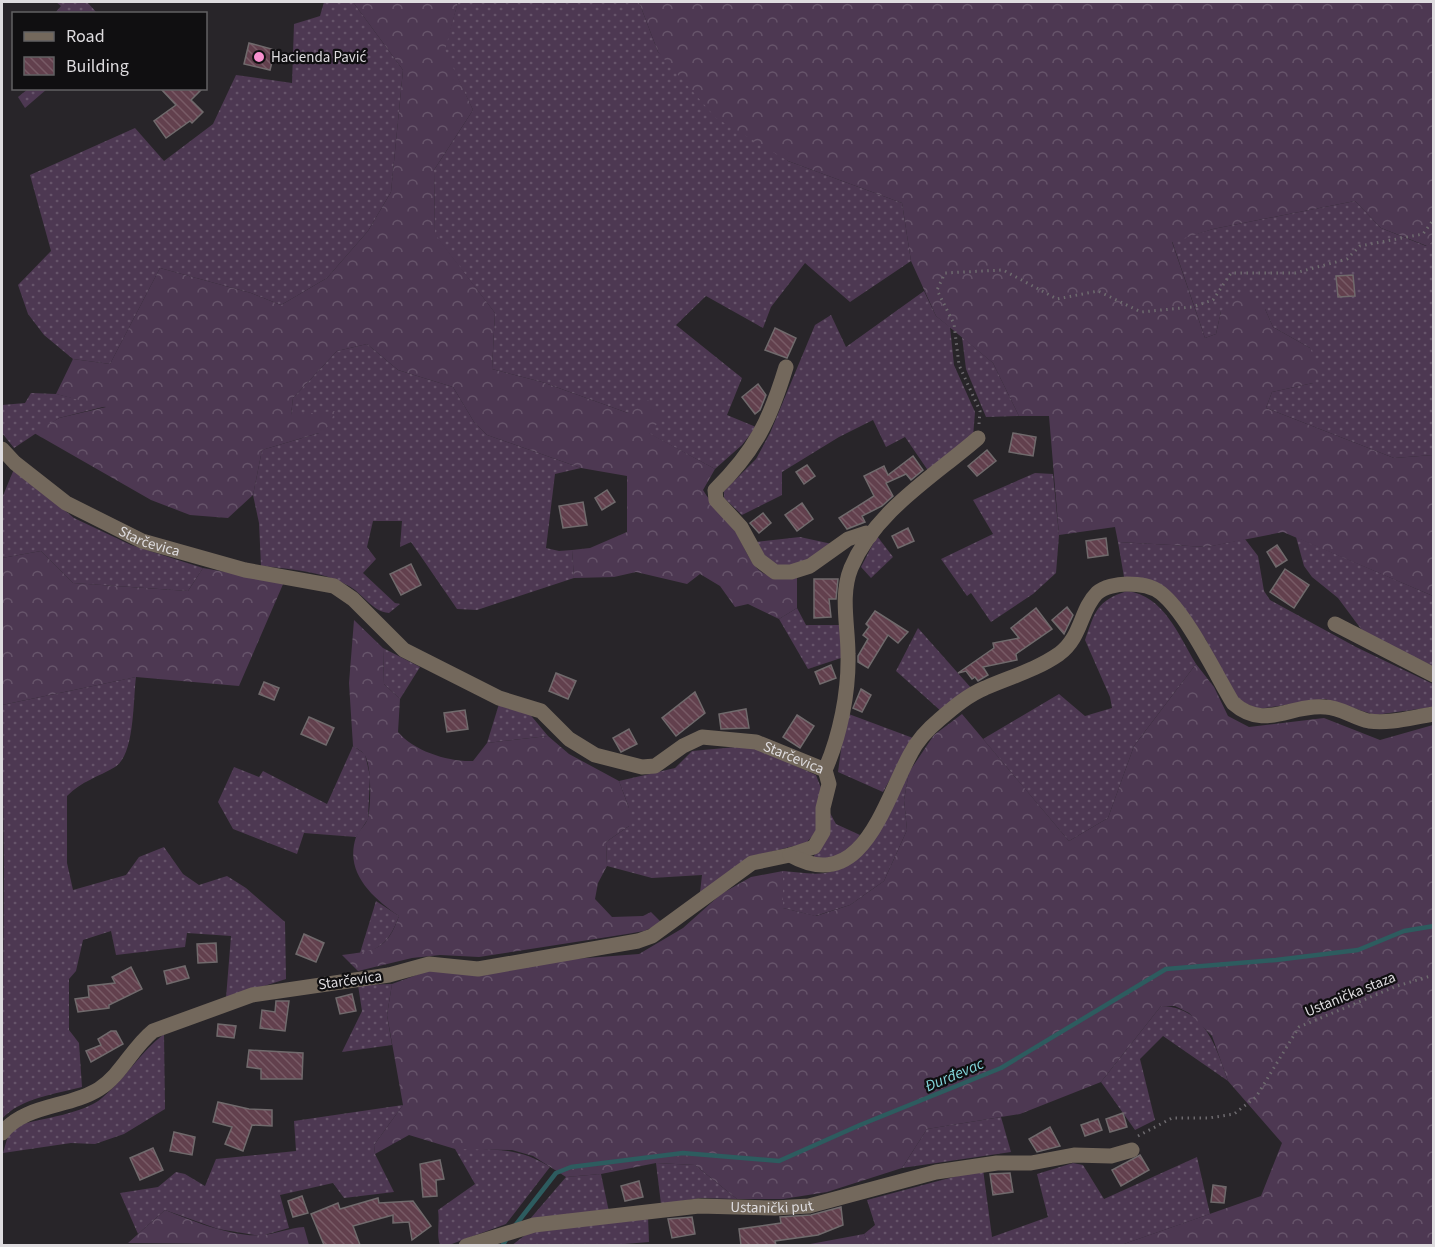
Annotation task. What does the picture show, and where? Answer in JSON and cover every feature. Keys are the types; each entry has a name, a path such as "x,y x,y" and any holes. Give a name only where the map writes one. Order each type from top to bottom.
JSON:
{"street":[{"path":"786,367 767,424 748,455 716,490 716,500 741,527 759,560 775,572 800,570 819,561 857,535 866,533 870,536"},
{"path":"825,771 833,751 842,714 849,657 846,583 856,557 870,536 896,506 978,438"},
{"name":"Starčevica","path":"2,448 15,463 66,503 142,541 245,570 334,586 353,599 404,650 499,698 541,711 569,739 596,755 630,765 655,766 683,746 702,737 756,742 825,771 829,784 821,838 809,850 752,863 730,877 664,929 638,941 478,969 429,964 389,975 252,995 153,1031 142,1040 113,1077 99,1089 22,1117 2,1133"},
{"path":"790,855 804,863 825,867 848,860 882,814 911,753 923,734 962,701 1060,653 1074,639 1092,599 1099,591 1118,584 1148,586 1162,594 1180,614 1233,703 1246,713 1262,717 1309,707 1329,707 1369,721 1384,722 1434,714"},
{"path":"1335,624 1434,675"},
{"name":"Ustanički put","path":"466,1245 520,1229 699,1206 775,1209 809,1206 936,1172 997,1163 1031,1163 1074,1155 1111,1156 1133,1144"}],"path":[{"path":"978,438 980,411 959,365 954,324 938,290 945,273 1003,270 1057,299 1098,291 1141,312 1192,307 1213,300 1231,273 1295,273 1337,262 1347,259 1360,246 1423,234 1434,219"},
{"name":"Ustanička staza","path":"1133,1144 1172,1119 1209,1118 1234,1114 1256,1097 1299,1027 1397,986 1434,975"}],"green space":[{"path":"56,2 87,2 96,12 56,12 61,6"},
{"path":"324,2 353,2 403,70 391,192 368,231 327,278 281,305 251,293 160,268 110,364 73,359 44,335 28,314 18,285 51,251 30,175 135,128 164,161 213,124 236,75 292,83 294,24 320,16"},
{"path":"353,2 458,2 445,50 473,110 434,170 435,234 495,313 492,369 542,382 628,413 648,400 664,416 649,433 715,469 703,490 732,526 755,566 771,576 782,578 797,576 797,608 779,619 748,604 735,607 720,586 700,574 687,584 636,572 614,577 574,578 572,550 590,548 627,532 627,476 581,468 487,435 474,422 453,387 398,370 367,344 337,351 293,398 291,415 335,411 329,426 319,433 262,450 253,495 228,518 190,515 151,500 34,433 59,418 106,407 56,394 73,359 110,364 160,268 251,293 281,305 327,278 368,231 391,192 403,70"},
{"path":"458,2 639,2 658,52 788,161 902,203 911,261 850,302 805,263 771,307 763,328 706,296 676,325 742,378 727,415 756,427 742,445 715,469 648,433 628,413 542,382 492,369 495,313 435,235 434,170 473,110 444,50"},
{"path":"639,2 1433,2 1433,241 1427,246 1381,228 1355,201 1213,229 1172,242 1205,338 1216,334 1221,311 1242,292 1265,309 1273,327 1310,348 1320,370 1313,383 1272,392 1266,408 1394,458 1433,455 1433,596 1283,532 1207,547 1118,542 1115,527 1059,535 1049,416 1019,416 993,363 936,316 911,261 902,203 788,161 716,118 658,52"},
{"path":"27,90 46,90 25,108 18,97"},
{"path":"1355,201 1381,228 1426,246 1433,241 1433,455 1394,458 1266,408 1272,392 1313,383 1310,348 1273,327 1265,309 1221,311 1216,334 1205,338 1172,241 1213,229"},
{"path":"924,291 936,316 950,327 954,365 975,412 973,437 929,472 905,437 886,447 873,420 839,437 782,472 782,495 742,515 724,498 724,491 756,459 770,433 815,325 831,315 846,347"},
{"path":"962,337 993,363 1019,416 986,417 966,369"},
{"path":"367,344 398,370 453,387 474,422 487,435 581,468 555,474 546,548 559,551 572,550 574,578 477,610 457,609 411,542 400,547 402,521 373,521 367,547 376,559 363,573 395,603 400,604 389,613 372,606 352,588 337,580 305,571 261,566 259,523 253,495 262,450 319,433 291,415 293,398 337,351"},
{"path":"31,393 56,394 107,406 59,418 14,448 2,433 2,405 25,403"},
{"path":"14,469 74,518 131,545 203,568 188,591 73,583 41,551 2,558 2,498"},
{"path":"1035,473 1053,474 1059,535 1056,573 1033,594 991,622 971,593 967,596 941,559 993,534 973,500"},
{"path":"877,536 893,557 871,578 861,567"},
{"path":"800,537 832,544 793,569 770,567 756,542"},
{"path":"1296,537 1433,596 1433,666 1364,633 1338,598 1312,577 1304,566"},
{"path":"1245,539 1258,556 1264,591 1270,600 1356,647 1433,684 1433,707 1375,715 1325,699 1258,709 1234,698 1206,640 1179,603 1124,577 1118,542 1207,547"},
{"path":"41,551 73,583 188,591 203,568 284,582 239,686 136,677 2,705 2,558"},
{"path":"1127,591 1140,594 1160,608 1169,618 1196,664 1134,746 1108,818 1069,841 983,739 1059,694 1085,716 1112,708 1110,697 1085,640 1098,609 1109,599"},
{"path":"797,608 806,625 841,625 844,657 808,669 779,619"},
{"path":"354,620 383,648 384,684 400,699 398,732 413,745 453,760 473,761 487,743 548,736 569,754 619,781 629,808 629,826 606,842 607,866 598,883 595,899 612,917 643,916 651,912 662,923 644,931 627,934 479,957 440,955 412,958 358,971 342,955 378,947 390,936 399,916 371,893 357,873 354,862 353,850 356,837 368,818 370,775 367,759 353,746 349,683"},
{"path":"918,628 972,689 942,712 896,671"},
{"path":"383,648 420,667 400,699 384,684"},
{"path":"1196,664 1214,687 1228,716 1249,727 1324,718 1380,740 1433,725 1433,1245 1121,1245 1261,1196 1282,1143 1228,1081 1212,1036 1189,1013 1175,1006 1161,1006 1101,1082 1020,1114 927,1129 902,1168 827,1192 783,1199 737,1199 695,1165 656,1163 601,1174 566,1177 533,1156 512,1150 455,1149 409,1135 375,1154 374,1145 403,1105 387,1015 392,984 430,970 639,954 683,928 721,894 751,877 783,871 783,908 816,916 850,905 884,881 907,830 904,800 909,772 934,735 962,714 1069,841 1108,818 1134,746"},
{"path":"136,677 130,739 122,761 84,783 67,796 67,863 73,890 126,875 139,857 164,847 183,874 199,885 227,876 246,888 285,922 286,979 226,998 231,936 187,933 185,947 116,955 111,931 83,940 76,971 69,979 69,1030 79,1043 82,1087 28,1101 2,1119 4,870 2,705"},
{"path":"499,704 528,712 548,736 487,743"},
{"path":"846,713 913,738 883,792 838,772"},
{"path":"353,746 365,754 370,776 368,819 356,837 304,833 297,854 233,829 218,802 234,767 259,777 263,771 327,804"},
{"path":"736,747 758,749 816,775 821,788 816,832 806,843 754,856 700,893 702,875 652,878 607,866 606,842 629,826 629,808 619,781 675,768 692,751"},
{"path":"909,772 904,800 907,830 884,881 850,905 815,916 783,908 783,871 825,873 841,868 854,860 877,834"},
{"path":"830,813 836,824 860,835 840,855 813,859"},
{"path":"376,901 399,916 393,930 380,946 360,953"},
{"path":"392,984 387,1015 392,1045 342,1052 362,1011 358,985"},
{"path":"1161,1006 1176,1008 1188,1013 1198,1021 1219,1055 1228,1081 1163,1036 1140,1059 1155,1120 1135,1130 1101,1082"},
{"path":"164,1034 165,1109 124,1134 95,1144 71,1143 3,1153 9,1132 18,1125 74,1112 102,1098"},
{"path":"403,1105 374,1145 375,1154 394,1192 344,1198 333,1183 280,1195 289,1228 261,1236 218,1229 165,1210 138,1234 120,1193 158,1187 176,1172 185,1174 205,1186 216,1159 296,1151 294,1121"},
{"path":"1001,1117 1011,1152 902,1168 927,1129"},
{"path":"455,1149 504,1150 538,1160 550,1167 506,1224 449,1245 440,1245 438,1210 475,1184"},
{"path":"1197,1157 1210,1214 1121,1245 869,1246 864,1234 875,1225 867,1200 983,1169 992,1237 1048,1217 1037,1174 1073,1163 1083,1165 1104,1199"},
{"path":"656,1163 695,1165 737,1199 701,1198 661,1204"},
{"path":"601,1174 609,1212 530,1219 566,1177"},
{"path":"165,1210 239,1234 262,1235 304,1227 309,1245 128,1243"},
{"path":"648,1217 649,1242 600,1246 511,1246 529,1232"},
{"path":"864,1234 869,1245 805,1245"}],"building":[{"name":"Hacienda Pavić","path":"249,43 275,50 270,70 244,64"},
{"path":"162,90 201,90 191,100 203,112 192,123 190,121 166,138 154,121 176,105"},
{"path":"1353,275 1355,296 1338,297 1336,276"},
{"path":"775,328 796,338 787,358 765,350"},
{"path":"758,384 766,395 760,410 755,414 742,397"},
{"path":"1013,433 1036,437 1033,456 1009,452"},
{"path":"987,450 996,461 977,476 968,466"},
{"path":"913,456 923,470 911,480 906,474 886,483 893,496 882,506 862,516 865,522 847,529 839,518 874,496 864,476 884,466 888,475"},
{"path":"807,465 815,476 804,484 796,472"},
{"path":"607,490 615,502 602,510 595,498"},
{"path":"583,502 587,525 563,528 559,506"},
{"path":"802,503 813,519 797,531 785,515"},
{"path":"763,513 771,523 759,533 750,523"},
{"path":"908,528 914,541 898,548 892,536"},
{"path":"1106,538 1108,555 1088,558 1086,541"},
{"path":"1277,545 1287,560 1276,567 1267,552"},
{"path":"411,564 421,585 401,595 390,574"},
{"path":"1285,569 1309,585 1294,608 1270,592"},
{"path":"814,579 838,579 836,599 829,599 831,617 814,618"},
{"path":"1067,607 1073,615 1064,634 1052,620"},
{"path":"1036,608 1052,629 1016,654 1017,660 983,667 988,675 978,681 975,677 972,679 966,671 958,673 994,648 993,643 1019,638 1011,628"},
{"path":"875,611 908,632 898,643 888,635 868,668 858,662 858,656 868,639 863,635 869,627 866,624"},
{"path":"831,665 836,678 820,684 815,672"},
{"path":"556,673 576,681 568,699 549,691"},
{"path":"264,682 279,688 274,700 259,694"},
{"path":"861,689 871,695 862,712 853,708"},
{"path":"695,692 705,713 676,736 662,718"},
{"path":"746,709 749,728 721,729 719,714"},
{"path":"465,710 468,729 447,732 444,713"},
{"path":"797,715 814,726 800,748 783,737"},
{"path":"309,717 334,728 326,745 301,734"},
{"path":"629,729 637,744 621,752 613,738"},
{"path":"304,934 324,943 316,962 296,954"},
{"path":"216,943 217,962 198,963 197,944"},
{"path":"185,966 189,978 167,984 164,971"},
{"path":"131,967 142,989 109,1005 109,1008 78,1012 75,999 89,997 88,986 115,983 112,977"},
{"path":"352,994 356,1011 340,1014 336,998"},
{"path":"276,1001 289,1001 285,1031 260,1028 262,1010 275,1012"},
{"path":"218,1024 236,1026 234,1038 217,1036"},
{"path":"111,1031 116,1031 123,1044 91,1062 86,1051 101,1045 98,1039"},
{"path":"249,1050 303,1053 302,1079 261,1079 261,1069 247,1067"},
{"path":"218,1102 249,1109 272,1110 272,1126 252,1125 243,1151 225,1144 232,1127 213,1122"},
{"path":"1123,1113 1127,1127 1110,1132 1106,1119"},
{"path":"1098,1119 1102,1130 1085,1136 1081,1125"},
{"path":"1050,1127 1060,1146 1037,1152 1029,1139"},
{"path":"174,1132 195,1137 192,1155 170,1151"},
{"path":"153,1148 163,1170 140,1180 130,1158"},
{"path":"1140,1155 1149,1170 1121,1186 1112,1170"},
{"path":"440,1160 444,1179 436,1180 437,1196 423,1197 420,1164"},
{"path":"1010,1173 1013,1192 993,1195 990,1174"},
{"path":"639,1181 643,1197 625,1201 621,1186"},
{"path":"1213,1185 1226,1187 1224,1203 1211,1202"},
{"path":"302,1196 308,1213 293,1217 288,1201"},
{"path":"378,1198 379,1203 413,1201 431,1226 412,1240 409,1222 393,1223 393,1215 353,1226 360,1245 324,1245 311,1214 338,1203 340,1209"},
{"path":"841,1207 843,1225 818,1235 775,1241 776,1245 741,1245 739,1229 781,1223 780,1217 811,1215"},
{"path":"692,1217 695,1234 672,1238 668,1219"}],"waterway":[{"name":"Đurđevac","path":"514,1227 556,1173 571,1167 683,1153 779,1161 860,1125 1001,1068 1166,969 1276,960 1358,950 1404,931 1434,926"},
{"name":"Đurđevac","path":"502,1246 508,1237"}],"place":[{"name":"Hacienda Pavić","path":"259,57"}]}
